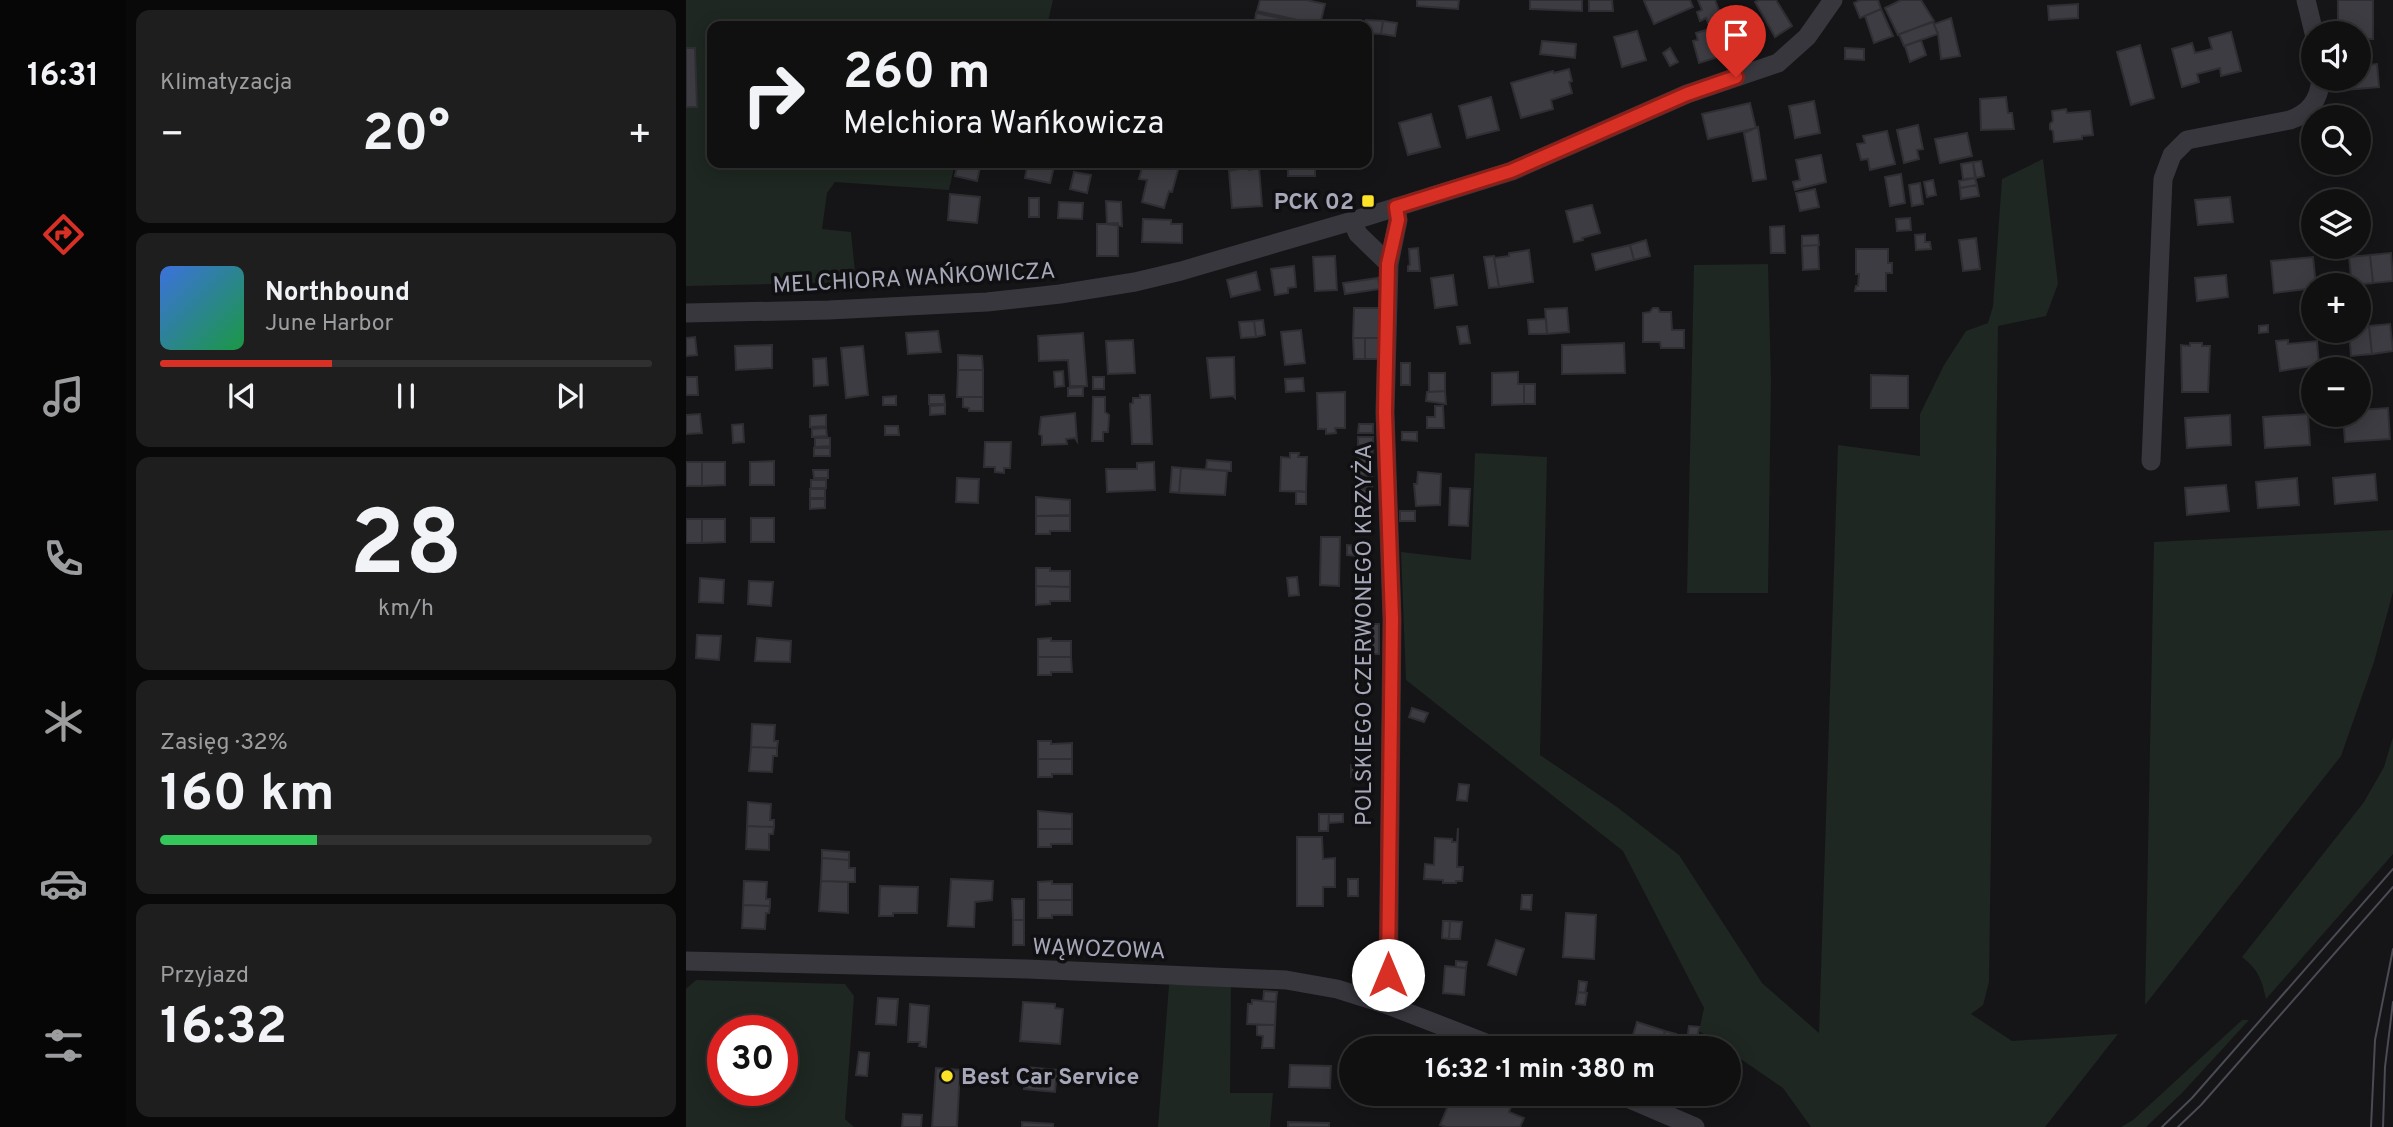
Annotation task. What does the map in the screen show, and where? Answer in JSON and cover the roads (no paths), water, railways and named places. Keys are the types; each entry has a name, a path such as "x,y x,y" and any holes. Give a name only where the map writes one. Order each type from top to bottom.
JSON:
{"street":[{"name":"MELCHIORA WAŃKOWICZA","path":"686,313 981,303 1060,294 1158,276 1352,221 1511,171 1687,94 1778,63 1807,37 1833,0"},
{"path":"2306,0 2311,21"},
{"path":"2151,461 2163,179 2168,162 2176,149 2194,137 2290,120 2305,114 2319,91"},
{"name":"POLSKIEGO CZERWONEGO KRZYŻA","path":"1388,1005 1392,632 1385,412 1388,264 1398,220 1396,207"},
{"path":"1352,221 1358,234 1388,264"},
{"name":"WĄWOZOWA","path":"686,961 1286,980 1337,989 1388,1005 1468,1036"},
{"path":"1646,1106 1695,1127"}],"tram line":[{"path":"2162,1127 2192,1098 2393,869"},
{"path":"2178,1127 2201,1105 2393,887"},
{"path":"2371,1127 2375,1040 2393,949"},
{"path":"2383,1127 2385,1067 2393,1002"}],"place":[{"name":"PCK 02","path":"1368,201"},
{"name":"Best Car Service","path":"947,1076"}]}
